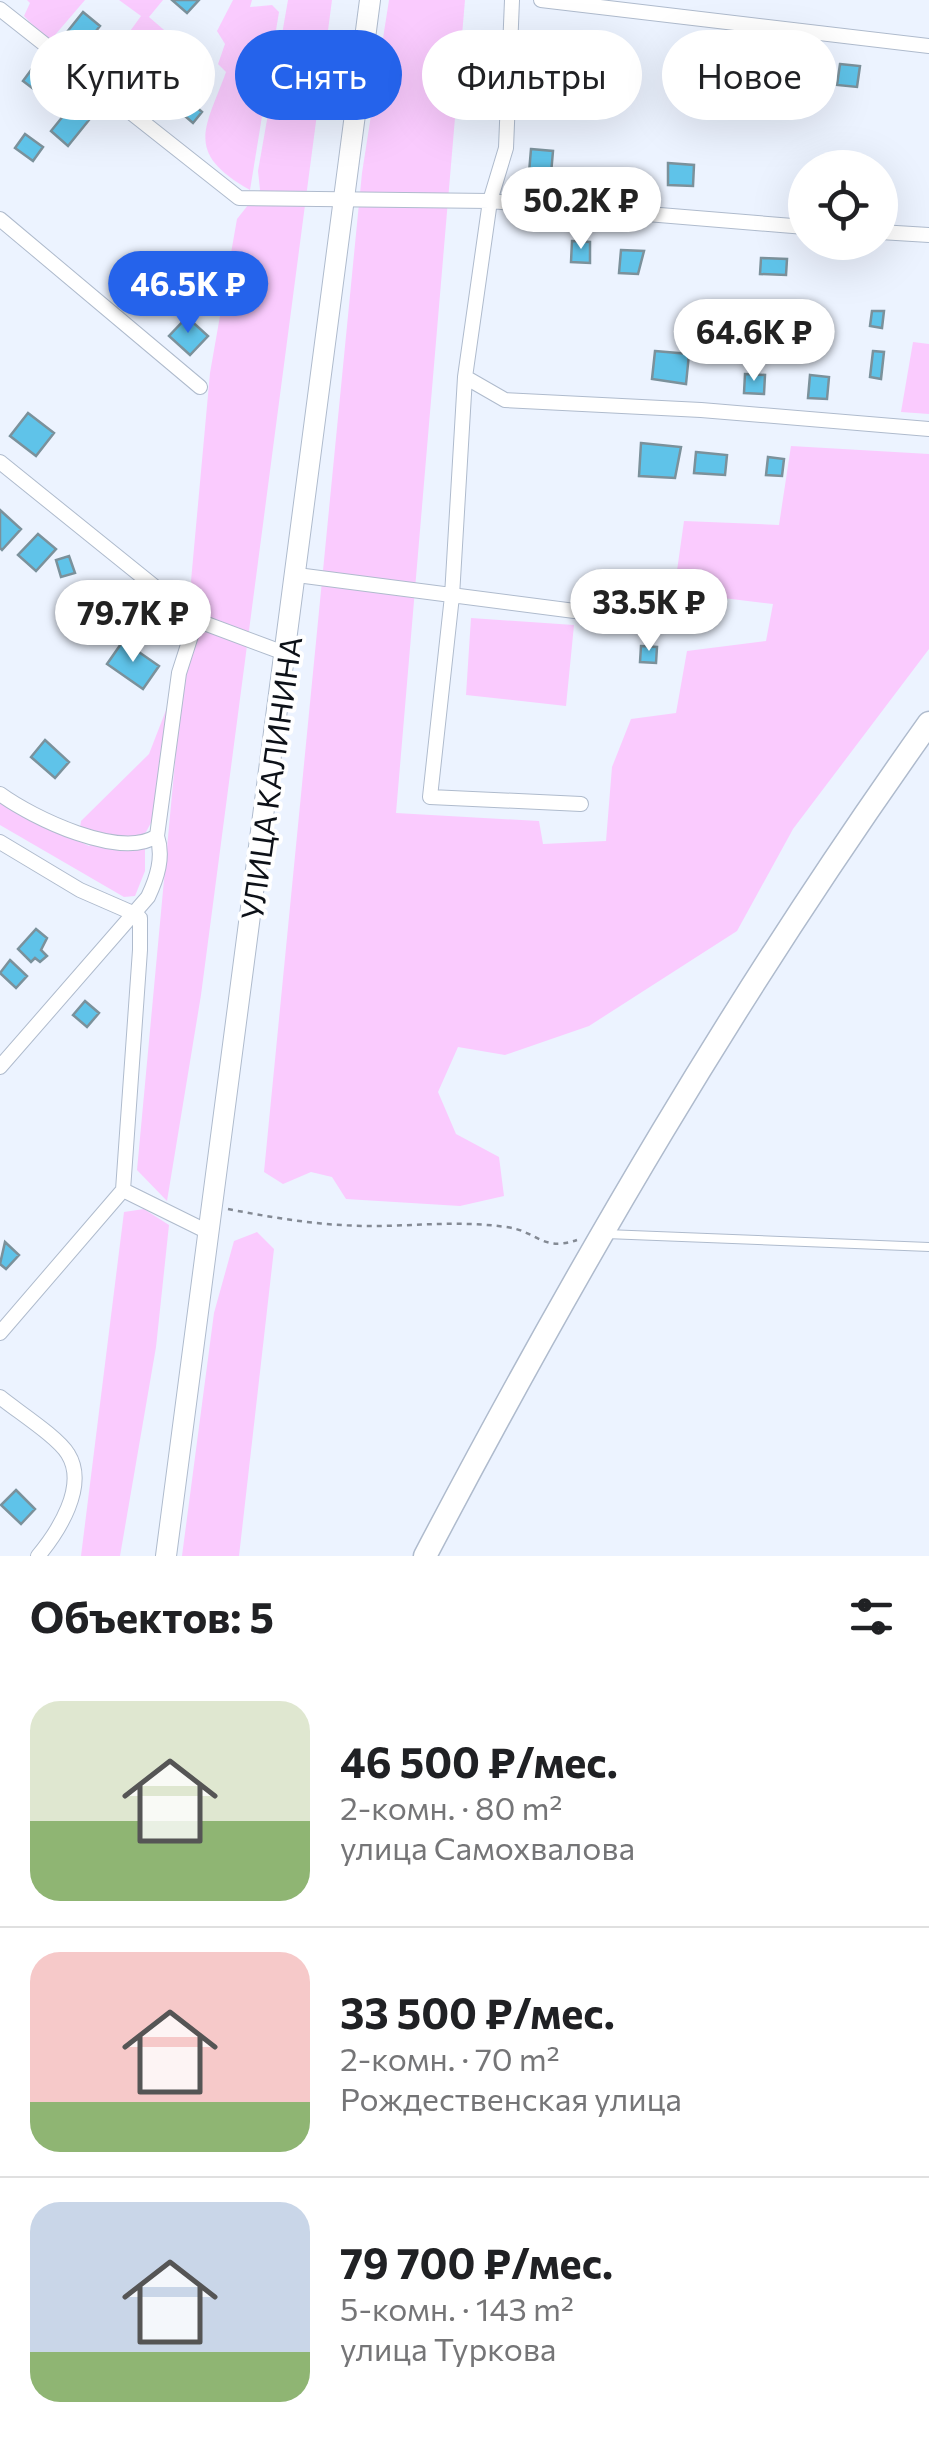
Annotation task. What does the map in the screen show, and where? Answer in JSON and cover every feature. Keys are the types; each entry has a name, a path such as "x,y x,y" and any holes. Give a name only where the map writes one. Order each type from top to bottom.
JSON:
{"main road":[{"name":"УЛИЦА КАЛИНИНА","path":"166,1556 370,0"},
{"path":"425,1556 698,1066 768,956 929,723"}],"street":[{"path":"512,0 506,148 490,201 465,376 452,596 430,797 581,804"},
{"path":"542,0 929,46"},
{"path":"0,9 239,198 490,201 788,225"},
{"path":"0,218 200,386"},
{"path":"898,233 929,234"},
{"path":"465,376 505,400 701,410 929,429"},
{"path":"0,462 196,620 287,654"},
{"path":"296,575 674,624"},
{"path":"0,1067 135,914 157,876 161,847 157,836 179,674 196,620"},
{"path":"0,794 81,833 118,844 145,844 157,836"},
{"path":"0,842 80,890 140,918 123,1190 0,1332"},
{"path":"123,1190 208,1232"},
{"path":"0,1397 68,1454 75,1486 56,1534 38,1556"}],"lane":[{"path":"602,1234 929,1247"}],"path":[{"path":"212,1206 296,1222 380,1226 466,1222 523,1229 543,1244 560,1246 602,1234"}],"shaded area":[{"path":"27,0 85,0 59,30 37,30 24,16 30,3"},
{"path":"119,0 163,0 149,17 164,30 131,30 141,16"},
{"path":"233,0 252,0 250,7 272,5 279,12 276,30 235,30 235,120 261,120 250,190 215,163 205,138 208,120 215,120 215,101 226,72 218,64 225,44 217,31"},
{"path":"288,0 332,0 328,30 283,30"},
{"path":"389,0 465,0 462,30 422,30 422,120 455,120 396,813 539,821 543,844 606,841 612,767 631,719 676,713 687,651 766,641 773,604 674,592 684,521 779,525 791,446 929,454 929,649 793,829 737,931 589,1026 505,1055 458,1047 438,1092 456,1134 499,1157 504,1196 460,1206 346,1199 332,1177 311,1172 283,1184 264,1172 362,173 370,120 402,120 402,30 384,30"},
{"path":"267,120 316,120 201,995 167,1201 137,1170 183,676 196,637 206,632 191,581 210,373 237,219 260,190 258,171"},
{"path":"913,342 929,344 929,414 901,412"},
{"path":"471,618 574,625 566,706 466,695"},
{"path":"168,705 153,819 146,832 133,840 80,828 81,821 149,754"},
{"path":"0,802 89,846 94,841 145,849 145,871 135,896 124,897 0,825"},
{"path":"144,1209 169,1225 156,1347 120,1556 81,1556 124,1212"},
{"path":"257,1232 274,1249 239,1556 182,1556 214,1313 234,1241"}],"building":[{"path":"172,0 199,0 187,13"},
{"path":"83,12 100,26 97,30 69,30"},
{"path":"840,64 860,66 857,87 837,85"},
{"path":"60,120 89,120 68,146 51,131"},
{"path":"25,134 43,147 33,161 15,148"},
{"path":"531,149 553,151 551,174 529,173"},
{"path":"668,163 694,165 693,186 668,185"},
{"path":"572,241 590,242 590,263 571,262"},
{"path":"621,250 644,251 638,274 619,273"},
{"path":"761,258 787,259 786,275 760,274"},
{"path":"872,311 884,311 882,328 870,326"},
{"path":"187,317 208,336 190,355 169,336"},
{"path":"655,351 689,354 686,384 652,379"},
{"path":"873,351 884,352 881,379 870,377"},
{"path":"745,374 765,375 764,394 744,393"},
{"path":"810,375 829,377 827,399 808,398"},
{"path":"28,413 54,433 36,456 10,436"},
{"path":"641,443 681,447 675,478 639,476"},
{"path":"696,452 727,455 725,475 694,473"},
{"path":"768,457 784,459 782,476 766,475"},
{"path":"0,510 21,529 2,550 0,548"},
{"path":"38,534 56,549 36,571 18,555"},
{"path":"69,556 75,573 61,577 56,560"},
{"path":"107,588 125,603 113,617 95,602"},
{"path":"123,641 159,666 143,689 107,664"},
{"path":"641,646 657,647 656,663 640,662"},
{"path":"45,740 69,762 55,778 31,757"},
{"path":"36,929 47,938 41,950 47,956 40,962 35,958 31,962 18,949"},
{"path":"10,960 27,976 16,988 0,973"},
{"path":"85,1001 99,1013 87,1027 73,1015"},
{"path":"5,1242 19,1255 6,1269 0,1264"},
{"path":"16,1490 35,1509 21,1524 1,1505"}]}
